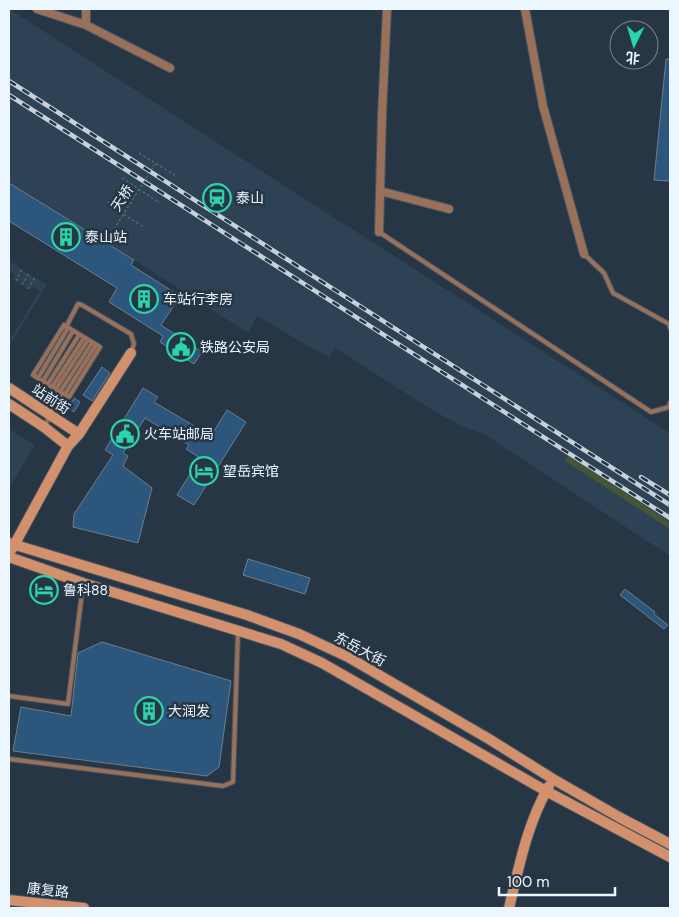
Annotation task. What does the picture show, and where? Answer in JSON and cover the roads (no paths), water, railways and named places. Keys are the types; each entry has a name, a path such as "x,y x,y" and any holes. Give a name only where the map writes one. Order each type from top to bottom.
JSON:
{"main road":[{"path":"131,353 79,434 68,446 11,544 9,557 83,583 282,644 322,663 546,791 670,857"},
{"name":"站前街","path":"9,388 79,434"},
{"name":"站前街","path":"9,404 44,427 68,446"},
{"name":"东岳大街","path":"11,544 247,615 299,634 348,657 618,817 670,844"},
{"path":"509,908 526,839 553,779"},
{"name":"康复路","path":"9,900 80,908"}],"street":[{"path":"37,9 86,24 170,68"},
{"path":"86,9 86,24"},
{"path":"379,232 382,115 388,9"},
{"path":"525,9 543,106 584,254"},
{"path":"380,191 449,209"}],"lane":[{"path":"379,232 651,412 669,406 670,403"},
{"path":"584,254 604,273 613,293 669,324 670,328"},
{"path":"67,328 100,347 69,397 38,378 67,328 78,304 131,334 134,344 131,353"},
{"path":"43,381 73,331"},
{"path":"48,384 79,335"},
{"path":"44,427 51,415 59,391 90,342"},
{"path":"59,391 90,342"},
{"path":"9,696 68,704 83,583"},
{"path":"9,759 223,786 233,782 238,630"}],"railway":[{"path":"9,81 670,505"},
{"path":"9,95 670,518"},
{"path":"641,477 670,495"}],"place":[{"name":"泰山","path":"217,198"},
{"name":"泰山站","path":"66,237"},
{"name":"车站行李房","path":"144,299"},
{"name":"铁路公安局","path":"181,347"},
{"name":"火车站邮局","path":"125,434"},
{"name":"望岳宾馆","path":"204,471"},
{"name":"鲁科88","path":"44,590"},
{"name":"大润发","path":"149,711"}]}
